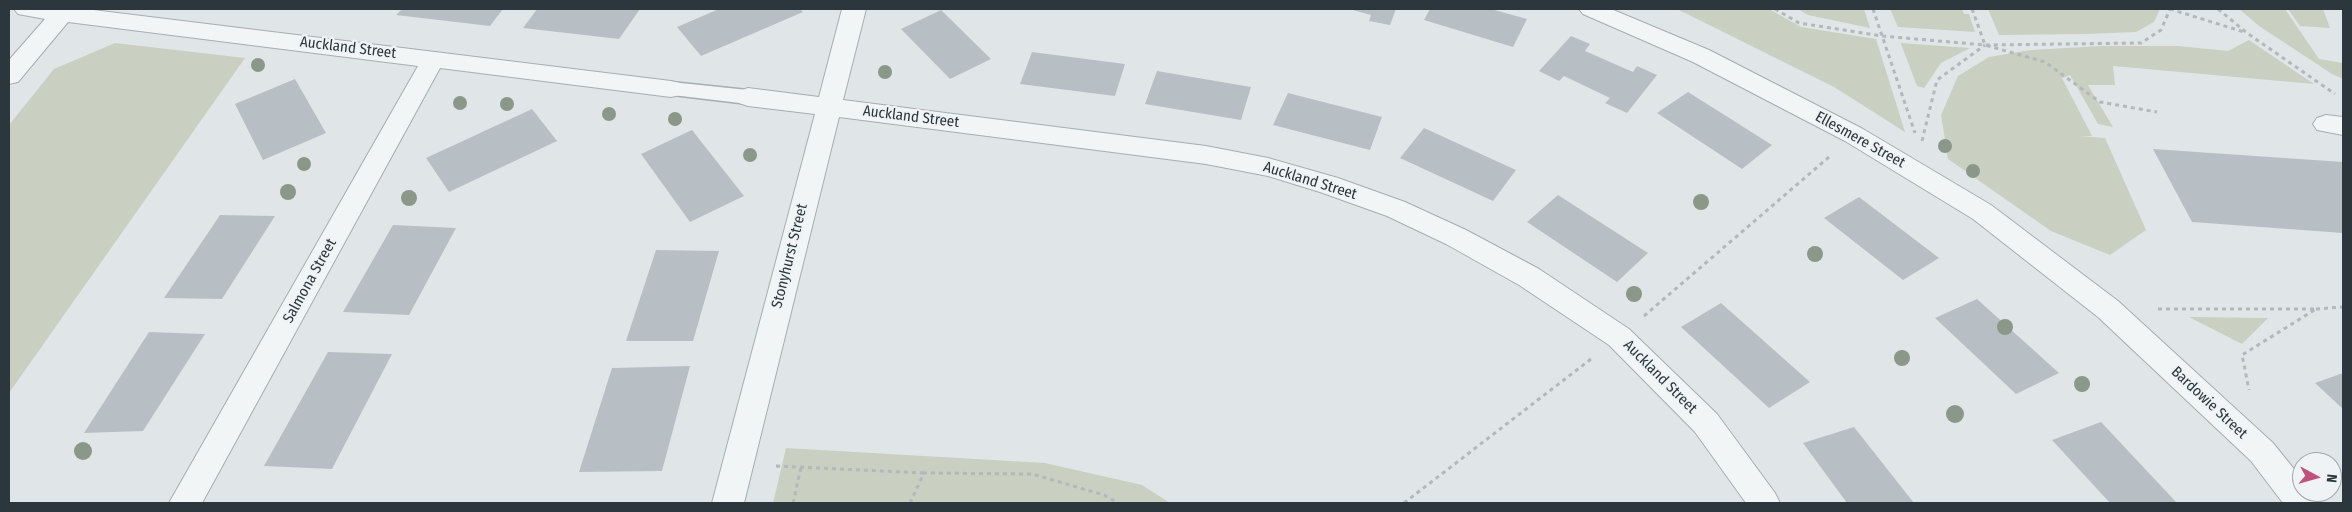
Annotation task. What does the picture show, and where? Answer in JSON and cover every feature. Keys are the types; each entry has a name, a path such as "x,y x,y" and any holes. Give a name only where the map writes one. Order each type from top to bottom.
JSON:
{"street":[{"name":"Auckland Street","path":"26,9 64,11 670,89"},
{"name":"Stonyhurst Street","path":"728,503 854,9"},
{"name":"Ellesmere Street","path":"1591,9 1701,56 1854,135 1982,212 2108,309"},
{"path":"9,76 64,11"},
{"name":"Salmona Street","path":"185,503 434,58"},
{"name":"Auckland Street","path":"748,97 1206,155 1268,167 1329,185 1396,209 1456,237 1529,277 1620,337 1706,423 1764,503"},
{"name":"Bardowie Street","path":"2108,309 2262,452 2302,503"}],"lane":[{"path":"670,89 748,97"}],"path":[{"path":"1775,9 1800,23 1882,36 1985,45 2140,43 2161,30 2170,9 2247,33"},
{"path":"1873,9 1920,149 1937,80 1985,45"},
{"path":"1972,9 1985,45"},
{"path":"2218,9 2247,33 2335,94"},
{"path":"1985,45 2045,62 2100,102 2157,112"},
{"path":"2108,309 2316,310 2343,308"},
{"path":"2250,394 2242,354 2316,310"},
{"path":"738,463 924,474 1032,474 1104,495 1118,503"},
{"path":"793,503 801,467"},
{"path":"910,503 924,474"}],"shaded area":[{"path":"1677,9 1769,9 1801,27 1876,39 1905,132 1834,87"},
{"path":"1798,9 1864,9 1870,28 1808,15"},
{"path":"1890,9 1962,9 1964,14 1969,14 1975,32 1898,27"},
{"path":"1988,9 2160,9 2154,22 2136,32 1999,35"},
{"path":"2239,9 2285,9 2319,59 2343,63 2343,79 2332,74 2259,26"},
{"path":"2288,9 2323,9 2330,28 2300,26"},
{"path":"2249,40 2314,84 2113,66 2115,85 2088,85 2113,127 2098,124 2070,75 2062,78 2092,136 2079,136 2105,138 2146,230 2110,255 2051,231 1948,159 1941,115 1958,76 1989,57 2031,50 2102,46 2179,46 2228,51"},
{"path":"115,43 245,58 9,393 9,125 54,69"},
{"path":"1901,43 1970,48 1941,63 1924,88 1917,86"},
{"path":"2189,317 2268,318 2242,344"},
{"path":"786,448 1045,463 1142,485 1170,503 773,503"}],"building":[{"path":"402,9 503,9 490,26 396,15"},
{"path":"537,9 640,9 619,39 523,28"},
{"path":"719,9 800,9 803,12 701,56 677,27"},
{"path":"1349,9 1396,9 1390,25 1369,21 1371,15"},
{"path":"1430,9 1491,9 1527,19 1513,47 1424,20"},
{"path":"941,10 991,59 950,79 901,29"},
{"path":"1571,36 1590,44 1585,51 1633,72 1637,66 1657,75 1627,113 1605,103 1610,98 1564,76 1559,81 1539,71"},
{"path":"1032,52 1125,64 1115,96 1020,84"},
{"path":"1157,71 1251,87 1241,120 1145,104"},
{"path":"295,79 326,133 263,160 235,104"},
{"path":"1688,92 1772,145 1742,169 1657,113"},
{"path":"1288,93 1382,117 1370,150 1273,125"},
{"path":"532,109 557,141 449,192 426,158"},
{"path":"1424,128 1516,170 1493,201 1400,158"},
{"path":"692,130 744,196 690,222 641,154"},
{"path":"2153,149 2343,162 2343,233 2192,222"},
{"path":"1558,195 1648,253 1617,282 1527,222"},
{"path":"1859,197 1939,258 1903,280 1824,218"},
{"path":"220,215 275,216 222,299 164,298"},
{"path":"393,225 456,228 409,315 343,312"},
{"path":"656,250 719,251 693,341 626,341"},
{"path":"1977,299 2059,373 2016,394 1935,318"},
{"path":"1721,303 1810,382 1769,408 1681,327"},
{"path":"149,332 205,334 143,431 84,433"},
{"path":"328,352 392,354 332,469 264,466"},
{"path":"690,366 662,471 579,472 612,368"},
{"path":"2343,373 2343,409 2315,383"},
{"path":"2101,422 2177,503 2110,503 2052,440"},
{"path":"1854,427 1914,503 1847,503 1803,443"}]}
